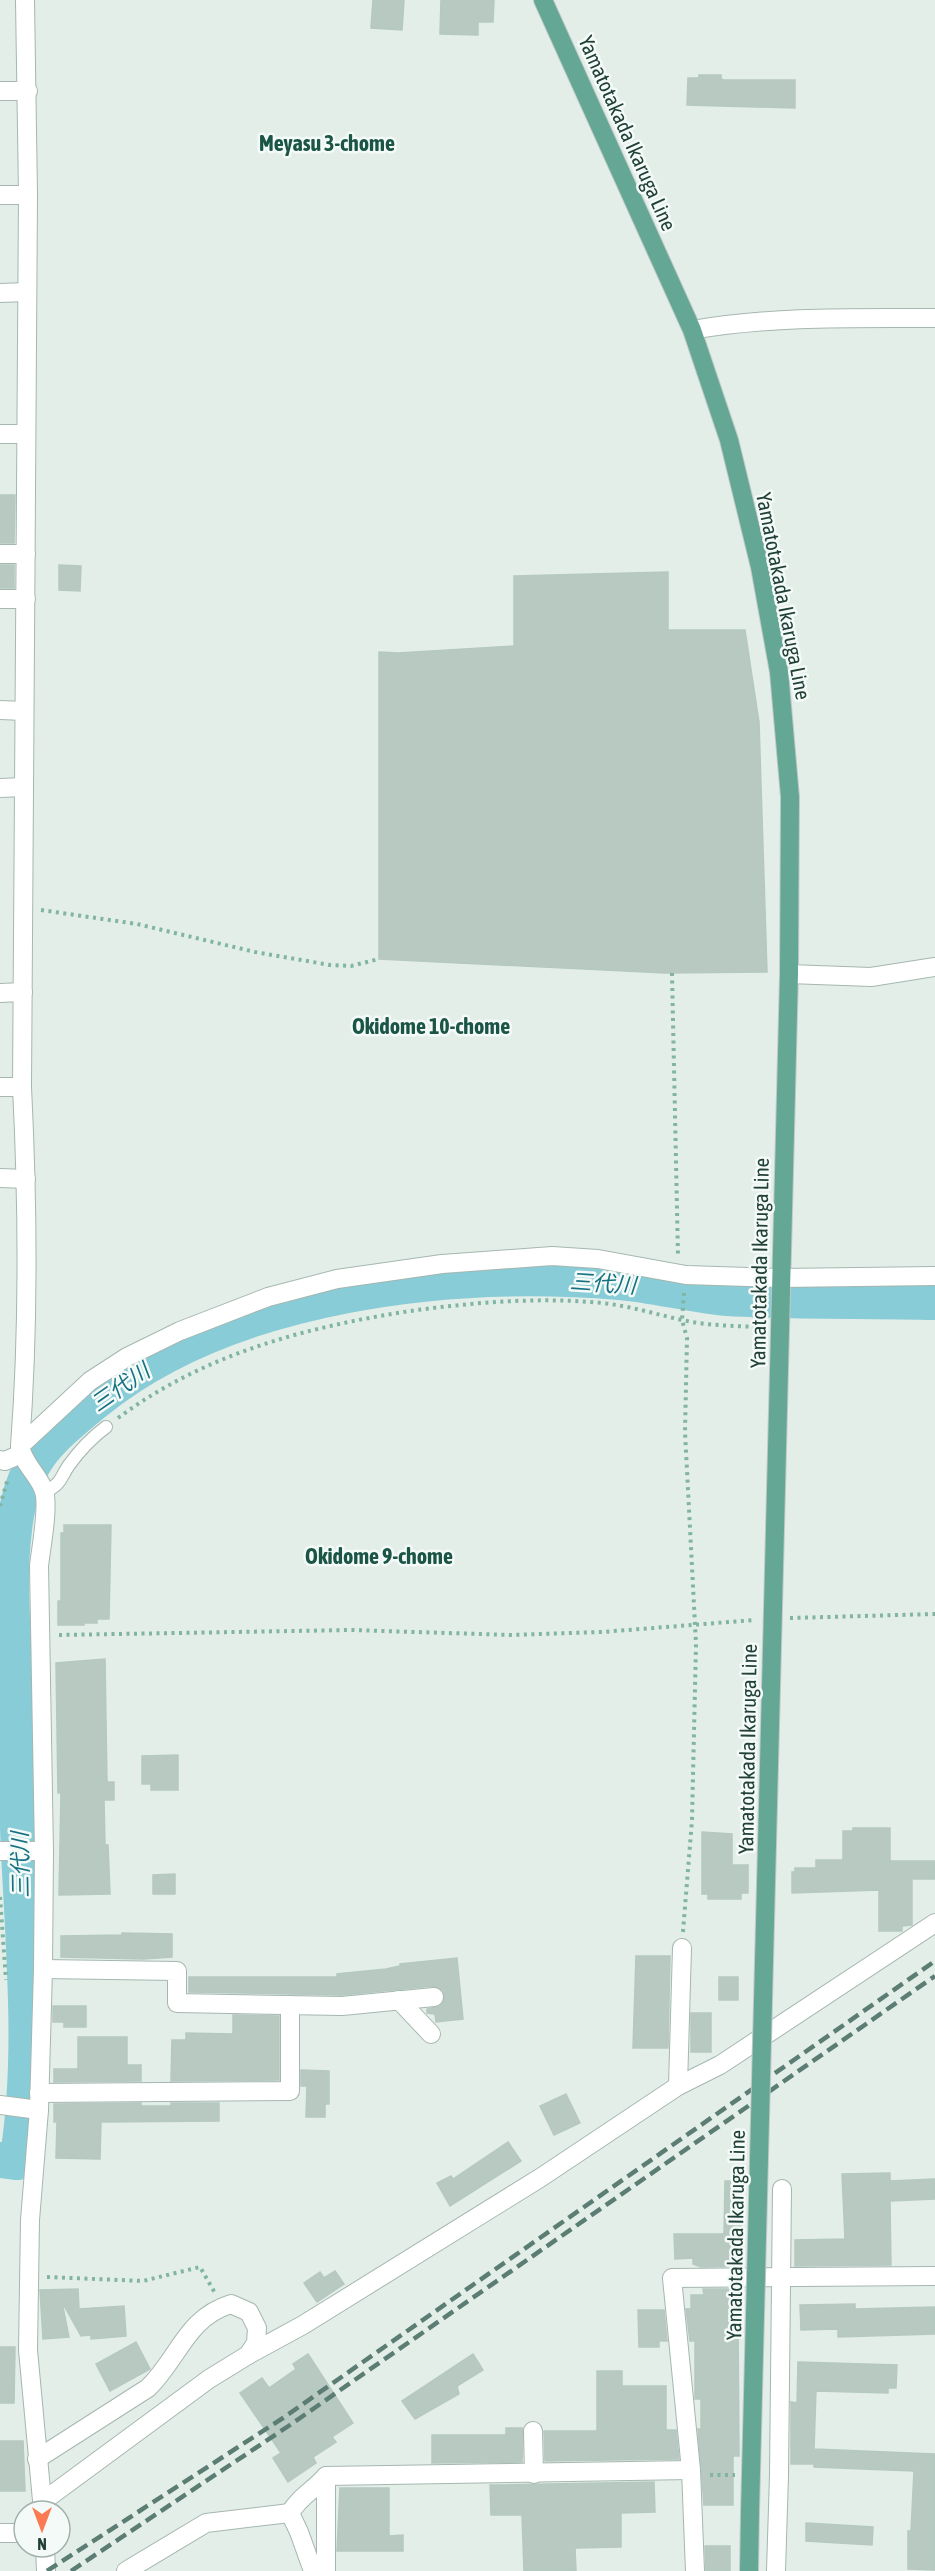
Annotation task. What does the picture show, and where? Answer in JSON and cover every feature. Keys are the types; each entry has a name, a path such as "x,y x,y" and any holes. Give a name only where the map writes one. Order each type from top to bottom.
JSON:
{"main road":[{"name":"Yamatotakada Ikaruga Line","path":"543,0 692,330 729,440 760,567 779,672 790,797 789,974 749,2571"}],"street":[{"path":"25,0 27,292 22,1087 26,1179 26,1372 21,1450 45,1492 45,1520 39,1566 39,1851 43,1969 30,2220 28,2350 41,2499"},
{"path":"0,91 27,90"},
{"path":"0,195 27,195"},
{"path":"0,293 27,292"},
{"path":"692,330 734,322 825,318 935,318"},
{"path":"0,434 26,434"},
{"path":"0,554 26,554"},
{"path":"0,598 26,599"},
{"path":"0,710 24,711"},
{"path":"0,788 24,787"},
{"path":"789,974 871,977 935,967"},
{"path":"0,993 23,992"},
{"path":"0,1087 22,1087"},
{"path":"0,1178 26,1179"},
{"path":"0,1460 5,1461 21,1450 90,1381 127,1357 191,1326 268,1297 325,1282 378,1272 442,1264 552,1256 598,1259 682,1274 780,1278 935,1276"},
{"path":"4,1851 39,1851"},
{"path":"52,2499 209,2379 303,2325 540,2178 678,2086 720,2066 935,1923"},
{"path":"678,2086 682,1948"},
{"path":"43,1969 177,1971 177,2002 342,2006 434,1997"},
{"path":"399,2000 430,2034"},
{"path":"3,2105 290,2091 290,2005"},
{"path":"776,2571 782,2189"},
{"path":"695,2571 691,2470 672,2278 935,2276"},
{"path":"37,2459 148,2388 160,2376 192,2328 213,2310 231,2304 249,2312 257,2328 256,2343 248,2355"},
{"path":"533,2431 534,2474"},
{"path":"326,2476 691,2470"},
{"path":"290,2513 297,2501 317,2487 326,2476"},
{"path":"326,2476 326,2571"},
{"path":"126,2571 206,2523 290,2513"},
{"path":"290,2513 313,2571"}],"lane":[{"path":"45,1492 60,1484 68,1466 88,1441 106,1428"}],"path":[{"path":"23,907 137,924 255,952 330,965 351,966 379,959"},
{"path":"672,973 682,1320 687,1338 685,1432 696,1625 692,1820 682,1948"},
{"path":"106,1428 145,1398 172,1382 258,1346 318,1327 401,1312 505,1300 604,1303 715,1325 780,1328"},
{"path":"790,1618 935,1614"},
{"path":"40,1635 351,1630 512,1635 602,1632 756,1620"},
{"path":"0,1897 6,1980"},
{"path":"29,2276 143,2281 200,2267 223,2306"}],"building":[{"path":"373,0 404,0 402,30 371,28"},
{"path":"441,0 494,0 493,22 478,22 478,35 440,34"},
{"path":"699,75 721,75 721,79 724,80 795,80 795,108 687,105 688,78 699,78"},
{"path":"0,495 15,495 14,543 0,543"},
{"path":"0,565 14,565 14,588 0,588"},
{"path":"59,565 81,566 80,591 59,590"},
{"path":"668,572 668,630 745,630 759,722 767,972 665,973 379,959 379,652 398,653 514,646 514,576"},
{"path":"64,1525 111,1525 109,1619 97,1619 97,1623 84,1623 84,1625 58,1625 58,1601 61,1601 61,1533 64,1533"},
{"path":"105,1659 107,1782 114,1782 114,1800 104,1800 105,1845 108,1845 110,1894 59,1895 61,1793 58,1793 56,1663"},
{"path":"178,1755 178,1790 151,1790 151,1784 142,1784 142,1756"},
{"path":"853,1828 890,1828 890,1861 935,1861 935,1879 912,1879 912,1925 902,1926 902,1931 879,1931 879,1890 792,1893 792,1872 795,1872 795,1868 816,1868 816,1860 843,1860 843,1831 853,1831"},
{"path":"702,1832 732,1834 732,1865 748,1865 748,1893 741,1893 741,1899 708,1899 708,1894 702,1894"},
{"path":"175,1874 175,1894 153,1894 153,1875"},
{"path":"122,1933 172,1934 172,1957 143,1959 61,1957 61,1936 122,1935"},
{"path":"636,1956 670,1956 668,2048 633,2048"},
{"path":"457,1958 463,2019 436,2022 435,2014 427,2013 427,2009 440,2006 444,2001 443,1990 433,1986 342,1995 189,1992 189,1977 337,1977 337,1974 386,1969 400,1966 400,1964"},
{"path":"719,1977 738,1977 738,2000 719,2000"},
{"path":"53,2006 86,2006 86,2027 64,2027 64,2022 53,2022"},
{"path":"691,2013 711,2013 711,2052 691,2052"},
{"path":"233,2015 279,2016 279,2080 171,2081 172,2040 186,2040 186,2033 233,2034"},
{"path":"78,2037 127,2037 127,2065 141,2065 141,2081 54,2082 54,2069 78,2069"},
{"path":"301,2070 329,2071 329,2104 325,2104 325,2117 306,2117 307,2086 301,2086"},
{"path":"566,2094 580,2123 554,2135 540,2106"},
{"path":"141,2103 141,2106 171,2106 171,2103 219,2103 219,2121 101,2122 100,2159 56,2158 57,2122 54,2122 54,2104"},
{"path":"508,2142 521,2161 450,2206 437,2183 451,2176 453,2179"},
{"path":"890,2173 890,2181 935,2179 935,2199 890,2201 891,2265 795,2266 795,2240 845,2239 842,2174"},
{"path":"725,2181 743,2181 739,2266 701,2267 693,2264 693,2258 675,2259 674,2234 724,2234"},
{"path":"335,2271 344,2284 317,2302 304,2283 320,2272 324,2278"},
{"path":"78,2289 79,2309 124,2306 126,2336 91,2339 91,2335 81,2336 62,2302 69,2337 43,2339 40,2290"},
{"path":"703,2289 740,2289 740,2318 738,2318 739,2456 733,2456 733,2505 704,2505 698,2429 701,2429 701,2399 695,2399 695,2341 690,2341 686,2309 691,2309 691,2295 704,2295"},
{"path":"855,2304 855,2309 935,2307 935,2334 838,2337 838,2329 801,2330 800,2305"},
{"path":"638,2310 664,2310 667,2341 659,2341 659,2347 639,2347"},
{"path":"136,2342 150,2369 110,2391 96,2364"},
{"path":"0,2347 15,2347 14,2403 0,2403"},
{"path":"308,2354 353,2423 332,2437 336,2442 313,2457 316,2463 288,2482 273,2458 281,2453 240,2393 262,2378 269,2388 296,2369 293,2364"},
{"path":"473,2354 483,2370 457,2386 459,2394 415,2419 402,2401"},
{"path":"798,2362 897,2365 896,2388 888,2388 888,2393 816,2391 814,2449 935,2454 935,2570 908,2569 908,2531 911,2531 914,2471 791,2464 791,2402 797,2403"},
{"path":"597,2371 622,2371 622,2386 666,2386 666,2430 676,2430 679,2459 545,2461 544,2431 597,2431"},
{"path":"506,2428 523,2428 522,2462 432,2463 432,2435 506,2435"},
{"path":"0,2441 23,2441 25,2491 0,2491"},
{"path":"654,2482 655,2512 621,2513 621,2547 575,2548 576,2571 524,2571 522,2515 491,2515 490,2485"},
{"path":"340,2488 389,2488 389,2536 403,2535 403,2551 337,2551"},
{"path":"806,2523 873,2527 872,2545 806,2541"},
{"path":"705,2546 730,2546 730,2571 706,2571"}],"waterway":[{"name":"三代川","path":"0,2160 17,2162 22,2126 26,2054 11,1601 12,1547 17,1507 30,1471 38,1456 62,1430 95,1402 149,1365 210,1335 276,1312 345,1296 415,1285 486,1279 554,1279 633,1283 727,1298 935,1302"}],"railway":[{"path":"47,2571 283,2418 935,1961"},
{"path":"71,2571 290,2425 935,1976"}],"district":[{"name":"Meyasu 3-chome","path":"327,143"},
{"name":"Okidome 10-chome","path":"431,1026"},
{"name":"Okidome 9-chome","path":"379,1556"}]}
